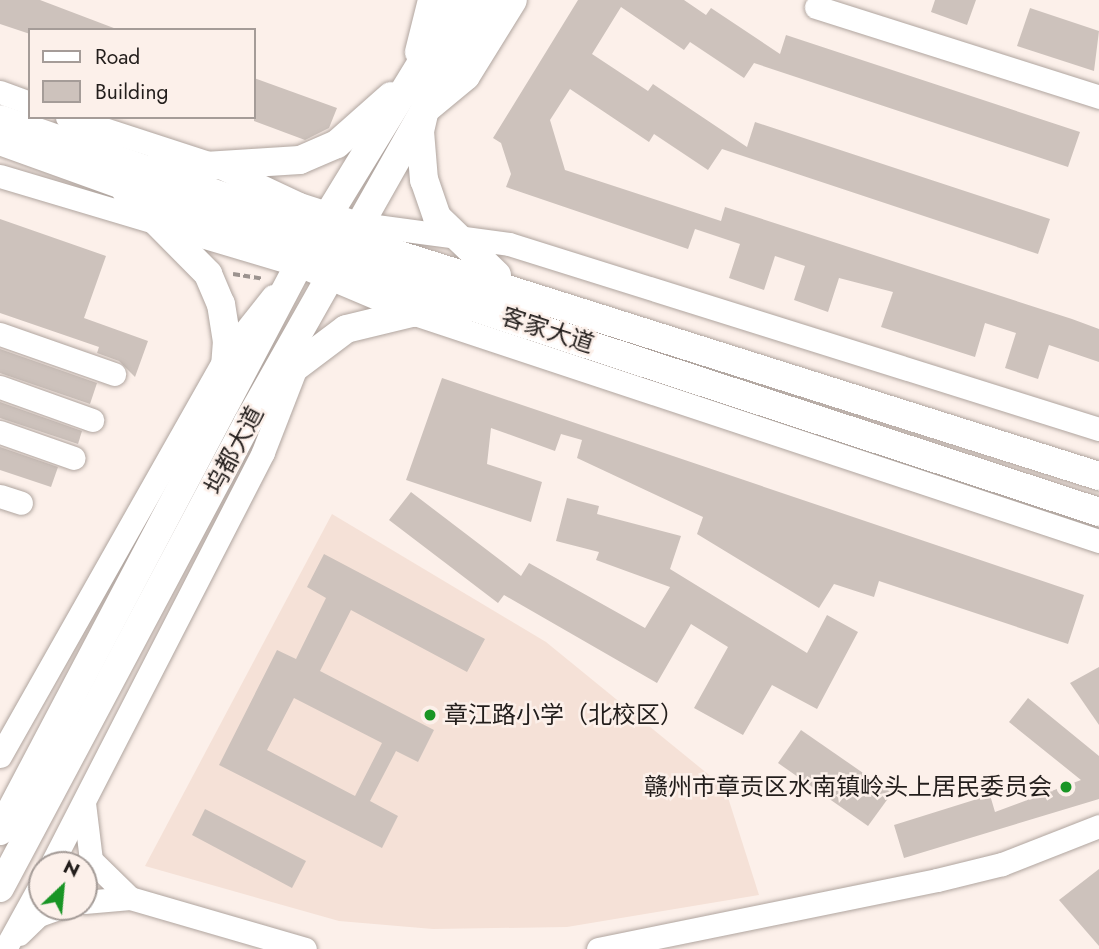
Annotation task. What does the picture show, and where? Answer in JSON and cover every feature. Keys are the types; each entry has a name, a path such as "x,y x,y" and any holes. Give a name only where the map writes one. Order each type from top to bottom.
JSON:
{"main road":[{"path":"513,0 466,76 425,110 424,180 449,234 503,279 545,297"},
{"name":"坞都大道","path":"0,888 248,422 425,110 463,4"},
{"name":"坞都大道","path":"0,831 220,408 310,245 412,76 463,4"},
{"path":"119,159 218,166 275,164 320,154 412,76"},
{"name":"客家大道","path":"0,119 119,159 310,245"},
{"name":"客家大道","path":"0,141 344,256 508,317 1099,512"},
{"path":"80,167 120,186 163,224 208,274 221,304 227,354 220,408"},
{"name":"客家大道","path":"344,256 545,297 1099,476"},
{"path":"248,422 298,362 346,329 412,313 508,317"}],"street":[{"path":"816,7 1099,97"},
{"path":"0,92 28,102"},
{"path":"72,119 218,166 310,245"},
{"path":"0,176 163,224 310,245 344,256 412,313 1099,541"},
{"path":"344,256 449,234 509,244 1099,429"},
{"path":"0,756 227,354 310,245"},
{"path":"58,851 263,452 344,256"},
{"path":"0,334 114,374"},
{"path":"0,387 92,420"},
{"path":"0,432 74,458"},
{"path":"84,802 91,860 130,898"},
{"path":"598,949 697,940 1002,864 1099,826"},
{"path":"98,901 130,898 305,949"},
{"path":"6,948 28,908"},
{"path":"6,948 32,921"}],"shaded area":[{"name":"章江路小学（北校区）","path":"332,514 546,642 725,788 759,895 567,927 433,929 339,921 145,866"}],"building":[{"path":"0,0 40,0 114,28 28,28 28,33 0,24"},
{"path":"578,0 684,0 706,15 711,8 780,54 786,35 1080,132 1068,167 754,63 744,78 690,42 684,50 621,7 592,54 648,91 653,84 747,147 755,122 1050,219 1038,254 722,149 708,170 654,134 649,142 570,89 550,120 565,170 721,221 725,207 1072,319 1099,329 1099,362 1049,345 1038,379 1005,368 1016,333 985,323 975,357 881,327 893,292 839,278 828,312 794,300 805,266 775,256 764,290 729,278 740,244 695,229 688,249 506,187 511,174 501,143 493,138"},
{"path":"935,0 976,0 967,25 931,12"},
{"path":"1030,8 1099,31 1094,71 1017,46"},
{"path":"256,79 337,108 329,128 305,140 254,121"},
{"path":"0,219 106,256 84,318 148,341 135,377 119,361 97,353 99,347 0,313"},
{"path":"0,349 97,383 90,404 0,373"},
{"path":"442,378 1084,595 1068,644 879,581 874,597 834,584 819,608 697,534 703,517 577,458 582,440 561,434 555,451 491,428 487,464 542,482 531,522 406,480"},
{"path":"0,402 82,431 78,444 0,418"},
{"path":"0,447 58,467 51,487 0,470"},
{"path":"411,492 521,576 529,563 645,628 670,587 596,560 599,552 556,541 567,498 599,506 597,514 681,536 670,569 807,653 827,615 858,632 817,709 772,685 743,735 694,708 728,647 691,624 657,683 504,595 498,603 389,520"},
{"path":"324,554 485,639 467,672 351,610 320,671 434,730 418,762 396,751 370,801 398,816 382,848 219,765 277,650 296,659 326,598 307,587","holes":["294,698 382,743 355,796 267,750"]},
{"path":"1099,667 1099,725 1070,683"},
{"path":"1028,698 1099,756 1099,799 904,858 894,825 990,795 995,812 1081,780 1009,722"},
{"path":"801,730 892,793 868,826 778,763"},
{"path":"205,809 306,861 292,888 192,835"},
{"path":"1099,869 1099,946 1059,900"}],"place":[{"name":"章江路小学（北校区）","path":"430,715"},
{"name":"赣州市章贡区水南镇岭头上居民委员会","path":"1066,787"}]}
